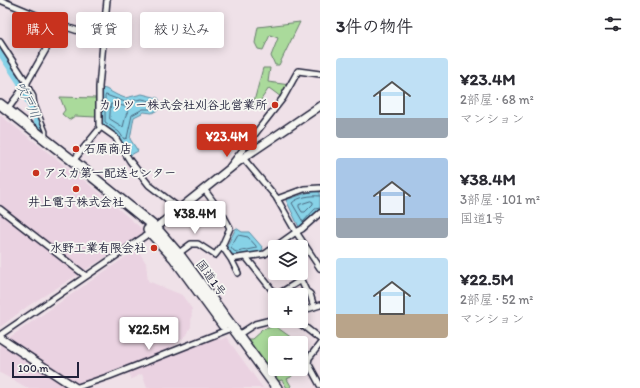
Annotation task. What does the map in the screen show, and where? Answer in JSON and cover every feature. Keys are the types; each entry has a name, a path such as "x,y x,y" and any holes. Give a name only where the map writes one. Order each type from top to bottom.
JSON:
{"highway":[{"name":"国道1号","path":"2,109 73,161 153,230 178,254 277,388"},
{"name":"国道1号","path":"2,109 98,188 153,230 270,388"}],"street":[{"path":"0,0 30,12"},
{"path":"106,12 107,0"},
{"path":"0,42 25,86"},
{"path":"2,109 25,86 46,48"},
{"path":"102,48 99,87 99,125 115,138 130,162 149,185 179,208"},
{"path":"227,170 283,98 298,71 320,74"},
{"path":"227,330 86,387 76,388 0,336 153,230 243,158 320,106"},
{"path":"73,161 101,127"},
{"path":"251,139 257,148"},
{"path":"243,158 277,199 296,232 320,268"},
{"path":"277,199 304,189 320,188"},
{"path":"178,254 191,244 198,244 214,255 222,246 230,228 223,215 204,189"},
{"path":"0,209 86,276"},
{"path":"231,259 265,254 302,229 320,213"},
{"path":"222,246 238,273"},
{"path":"246,257 270,288"},
{"path":"288,288 301,280 305,288"},
{"path":"308,292 310,294 314,307"},
{"path":"308,309 320,306"},
{"path":"238,335 255,324 268,321"},
{"path":"305,328 320,339"},
{"path":"320,344 309,358 308,363 318,378 320,385"}],"lane":[{"path":"25,86 34,96 35,104 46,131 46,140"}],"shaded area":[{"path":"0,115 95,189 142,229 142,234 28,306 0,327"},
{"path":"137,249 146,263 148,281 182,295 192,309 191,326 187,335 168,350 72,388 28,388 0,373 0,344"},
{"path":"218,337 221,340 226,337 263,388 147,388 142,374 131,379 129,371"}],"green space":[{"path":"300,22 279,65 275,65 271,56 278,38 270,35 263,50 258,49 255,43 258,27"},
{"path":"263,68 270,68 268,82 290,85 281,97 269,88 258,104 253,105"},
{"path":"60,97 96,98 96,117 75,116 69,120 62,114 65,110"},
{"path":"278,328 289,336 268,336 268,368 246,339 252,339 262,330"},
{"path":"274,376 292,376 287,379 291,386 289,388 287,388 282,380 278,381"}],"water":[{"path":"101,88 125,98 142,94 158,98 163,107 152,113 144,112 134,117 130,139 138,151 129,156 116,135 101,124"},
{"path":"313,191 320,192 320,211 305,228 299,227 286,200"},
{"path":"236,228 242,232 249,232 263,248 262,252 242,255 232,254 227,246"}],"waterway":[{"name":"吹戸川","path":"0,51 20,81 42,131"}],"place":[{"name":"カリツー株式会社刈谷北営業所","path":"275,105"},
{"name":"石原商店","path":"76,149"},
{"name":"アスカ第一配送センター","path":"36,173"},
{"name":"井上電子株式会社","path":"76,189"},
{"name":"水野工業有限会社","path":"154,248"}]}
